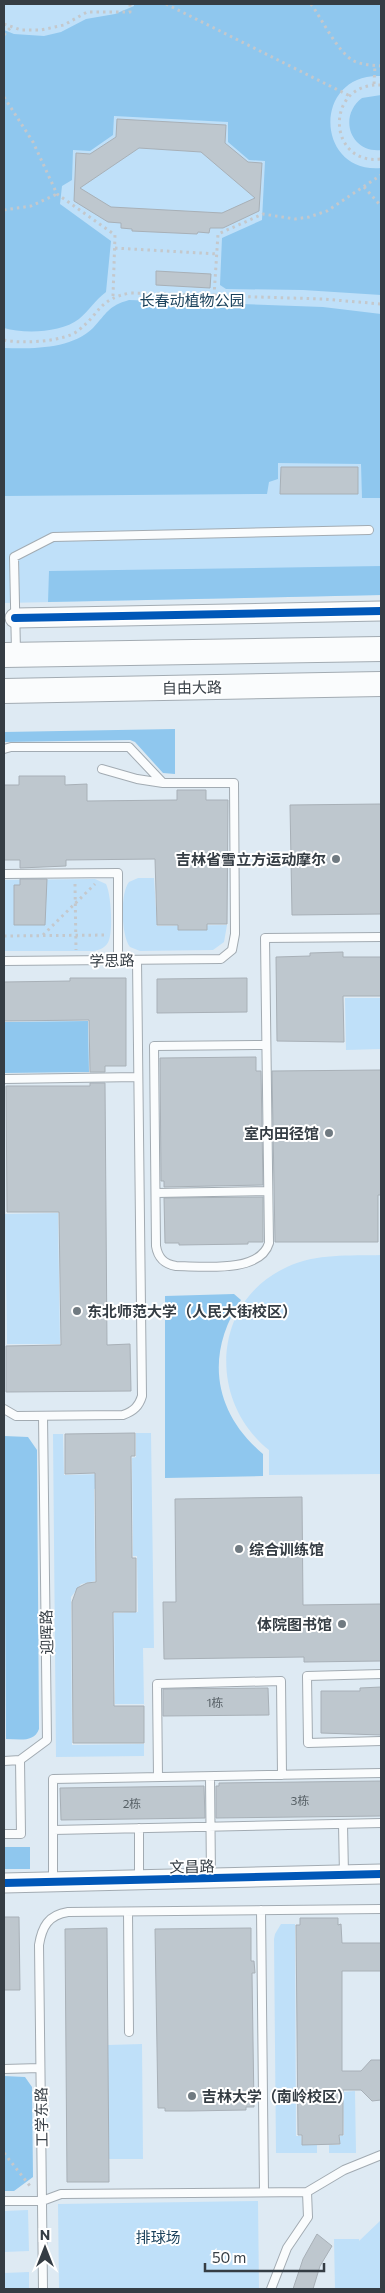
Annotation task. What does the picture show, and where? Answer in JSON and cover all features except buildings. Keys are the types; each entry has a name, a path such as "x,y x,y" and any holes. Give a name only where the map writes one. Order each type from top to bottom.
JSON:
{"main road":[{"path":"10,654 381,649"},
{"name":"自由大路","path":"4,691 381,684"}],"street":[{"path":"15,618 381,612"},
{"name":"文昌路","path":"4,1884 381,1874"}],"lane":[{"path":"10,654 15,618 14,557 54,536 369,530"},
{"path":"4,749 11,747 129,747 163,783"},
{"path":"102,769 137,779 163,783"},
{"name":"学思路","path":"4,961 221,959 230,954 235,943 234,783 163,783"},
{"path":"4,874 118,873 118,960"},
{"path":"266,1045 154,1046 157,1251 162,1261 176,1266 238,1265 258,1256 265,1251 269,1243 265,938 381,937"},
{"path":"5,1414 16,1416 123,1415 130,1412 140,1402 142,1386 137,960"},
{"path":"4,1079 138,1077"},
{"path":"156,1193 268,1191"},
{"name":"迎晖路","path":"20,1760 47,1740 43,1416"},
{"path":"381,1674 307,1676 308,1742 381,1741"},
{"path":"158,1777 157,1684 281,1681 282,1775"},
{"path":"4,1761 20,1760 21,1834 4,1834"},
{"path":"54,1883 54,1779 381,1774"},
{"path":"210,1777 211,1879"},
{"path":"54,1830 381,1823"},
{"path":"343,1824 344,1875"},
{"path":"139,1828 139,1881"},
{"path":"129,2032 128,1912 381,1909"},
{"path":"261,1910 264,2192"},
{"name":"工学东路","path":"43,2289 39,1945 45,1925 61,1913 128,1912"},
{"path":"4,2069 40,2068"},
{"path":"4,2201 42,2201 60,2194 307,2192 344,2170 381,2155"},
{"path":"271,2289 287,2248 308,2216 307,2192"}],"path":[{"path":"4,24 30,30 52,28 64,25 91,11 130,12 130,4"},
{"path":"166,4 350,96"},
{"path":"311,4 342,52 353,61 381,66"},
{"path":"4,35 11,27"},
{"path":"374,84 376,66"},
{"path":"381,85 365,86 350,96 340,111 339,129 346,145 361,157 381,159"},
{"path":"4,97 34,142 57,194 115,236 113,296"},
{"path":"214,296 218,234 263,214 295,219 327,211 381,175"},
{"path":"364,187 381,206"},
{"path":"4,210 31,206 57,194"},
{"path":"115,248 217,254"},
{"path":"4,340 23,342 53,339 77,332 113,296 130,293 323,299 381,304"},
{"path":"75,873 76,960"},
{"path":"42,936 106,873"},
{"path":"4,936 118,935"},
{"path":"4,2153 42,2201"}],"green space":[{"name":"长春动植物公园","path":"4,4 381,4 381,595 4,603"},
{"path":"138,878 154,878 157,926 227,925 224,942 213,950 140,951 130,947 123,924 124,895 129,882"},
{"path":"95,879 106,884 109,895 111,928 109,940 105,946 94,951 4,951 4,880"},
{"path":"345,998 381,998 381,1049 346,1050"},
{"path":"58,1213 60,1344 7,1344 5,1214"},
{"path":"381,1255 381,1474 269,1475 269,1450 249,1429 235,1406 228,1380 227,1353 232,1327 244,1303 262,1283 287,1267 298,1263 321,1257"},
{"path":"136,1433 151,1433 154,1648 143,1648 144,1704 115,1704 114,1613 138,1612 137,1556 133,1556 132,1458 136,1457"},
{"path":"53,1434 63,1434 64,1475 101,1474 101,1488 94,1489 95,1581 81,1584 71,1597 72,1745 144,1744 144,1756 56,1757"},
{"path":"281,1924 295,1924 296,2136 301,2136 302,2145 317,2145 317,2153 276,2153 274,1939"},
{"path":"142,2044 143,2159 109,2159 108,2045"},
{"path":"355,2091 356,2153 329,2153 329,2145 340,2145 340,2136 344,2135 343,2092"},
{"name":"排球场","path":"258,2201 259,2289 59,2289 58,2204"},
{"path":"28,2210 29,2251 4,2252 4,2211"},
{"path":"381,2220 381,2289 335,2289 334,2239 359,2239 359,2241"},
{"path":"29,2272 29,2289 4,2289 4,2273"}],"shaded area":[{"path":"134,4 381,4 381,76 358,79 343,90 333,105 330,123 334,141 343,156 359,166 381,168 381,295 303,290 226,289 220,285 222,238 262,220 265,161 249,160 228,142 228,122 114,116 113,135 90,151 73,150 72,180 62,186 60,204 111,241 106,292 86,313 71,324 53,330 42,331 22,331 4,328 4,30 14,34 44,36 61,32 86,19 115,14 134,6"},
{"path":"381,95 381,150 370,149 362,146 355,140 349,123 350,114 362,98"},
{"path":"129,300 323,307 381,314 381,498 362,498 361,464 278,463 278,479 269,482 267,494 4,496 4,348 39,348 74,340 93,328 112,308"},
{"path":"381,566 381,595 48,602 49,571"},
{"path":"175,729 175,774 163,773 135,742 130,740 4,742 4,732"},
{"path":"88,1021 89,1072 4,1073 4,1022"},
{"path":"234,1294 241,1300 230,1320 222,1341 219,1361 220,1382 233,1420 246,1438 263,1454 263,1476 165,1478 165,1296"},
{"path":"4,1436 28,1437 37,1450 39,1729 34,1736 26,1739 6,1739"},
{"path":"4,1847 30,1847 30,1869 4,1869"},
{"path":"4,2076 25,2077 32,2087 33,2177 14,2191 4,2191"}],"cycle path":[{"path":"15,618 381,611"},
{"path":"4,1883 381,1874"}],"place":[{"name":"吉林省雪立方运动摩尔","path":"336,859"},
{"name":"室内田径馆","path":"329,1133"},
{"name":"东北师范大学（人民大街校区）","path":"77,1311"},
{"name":"综合训练馆","path":"239,1549"},
{"name":"体院图书馆","path":"342,1624"},
{"name":"吉林大学（南岭校区）","path":"192,2096"}]}
